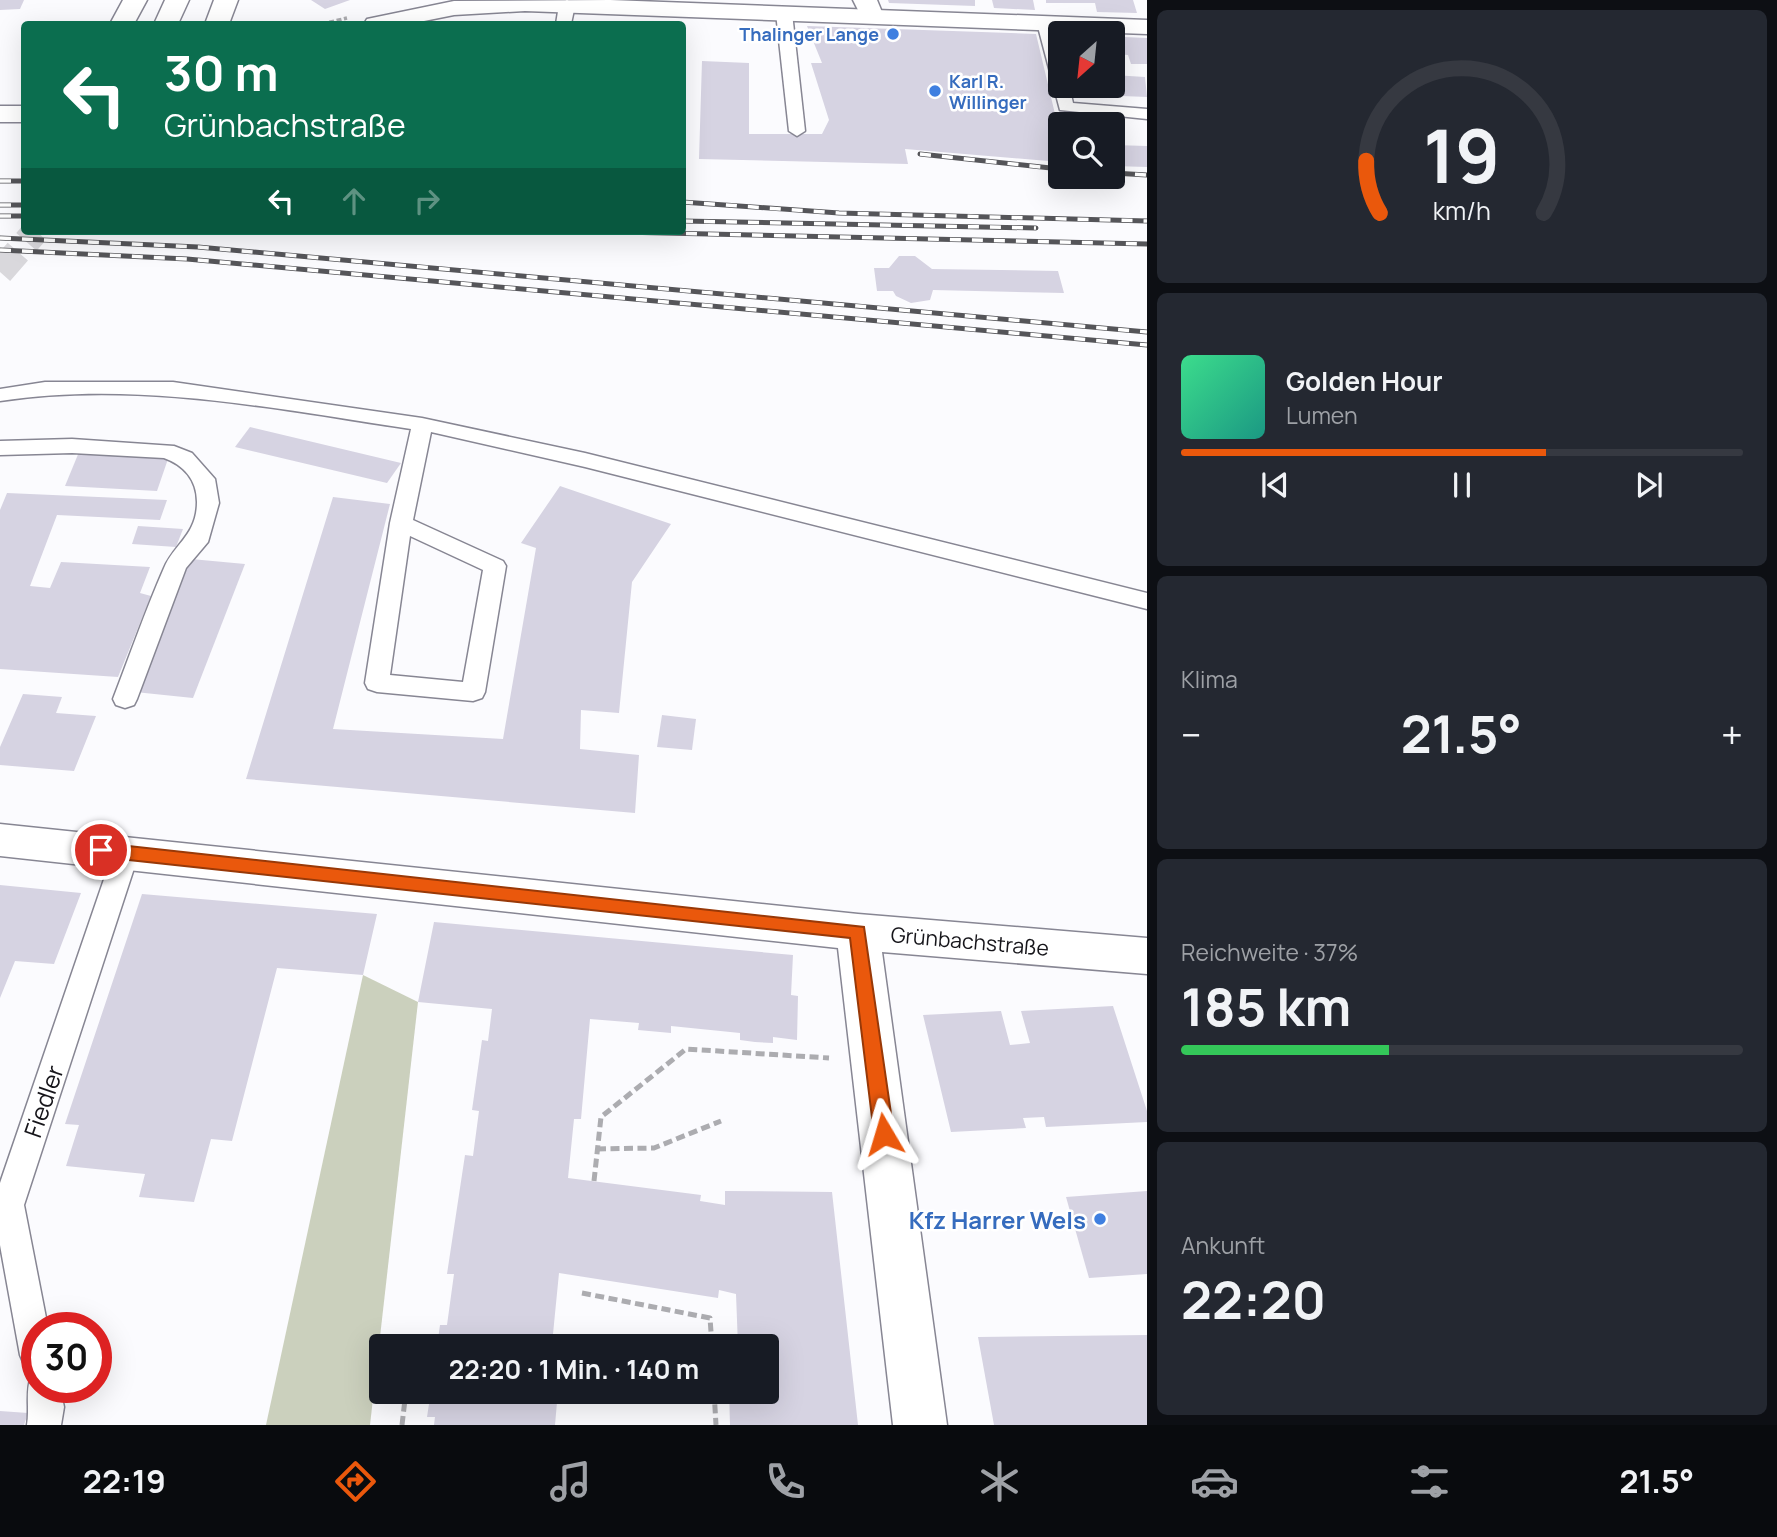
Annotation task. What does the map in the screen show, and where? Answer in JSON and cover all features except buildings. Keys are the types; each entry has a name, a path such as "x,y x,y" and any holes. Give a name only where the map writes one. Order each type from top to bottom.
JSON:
{"street":[{"path":"123,21 135,0"},
{"path":"167,21 177,0"},
{"path":"218,21 226,0"},
{"path":"391,21 454,8 525,4 565,15 784,13 869,8 1045,23 1147,27"},
{"path":"0,114 21,114"},
{"name":"Grünbachstraße","path":"0,840 858,932 1147,956"},
{"path":"858,932 920,1425"}],"lane":[{"path":"784,13 797,131"},
{"path":"1045,23 1066,107 1147,114"},
{"path":"0,395 45,388 173,388 422,424 585,460 1147,601"},
{"path":"401,523 495,566 474,692 377,683 401,523 422,424"},
{"path":"0,448 72,446 167,451 185,458 204,479 208,503 197,542 176,565 125,699"},
{"name":"Fiedler","path":"29,1312 8,1205 126,853"},
{"path":"44,1425 46,1403"}],"path":[{"path":"594,1181 601,1116 686,1049 875,1060"},
{"path":"597,1149 654,1148 722,1121"},
{"path":"582,1293 710,1318 711,1334"},
{"path":"402,1425 405,1404"},
{"path":"715,1404 716,1425"}],"green space":[{"path":"363,975 418,1002 380,1334 369,1334 369,1404 372,1404 370,1425 266,1425"}],"tunnel":[{"path":"0,272 32,235"}],"railway":[{"path":"920,154 1048,168"},
{"path":"1125,174 1147,175"},
{"path":"0,181 21,181"},
{"path":"686,202 839,213 1147,221"},
{"path":"0,205 21,205"},
{"path":"0,216 21,216"},
{"path":"686,221 1036,228"},
{"path":"686,234 1147,244"},
{"path":"0,238 198,247 1147,332"},
{"path":"0,250 187,259 1147,345"}],"place":[{"name":"Thalinger Lange","path":"893,34"},
{"name":"Karl R. Willinger","path":"935,91"},
{"name":"Kfz Harrer Wels","path":"1100,1219"}],"route":[{"path":"101,850 858,932 884,1134"}]}
